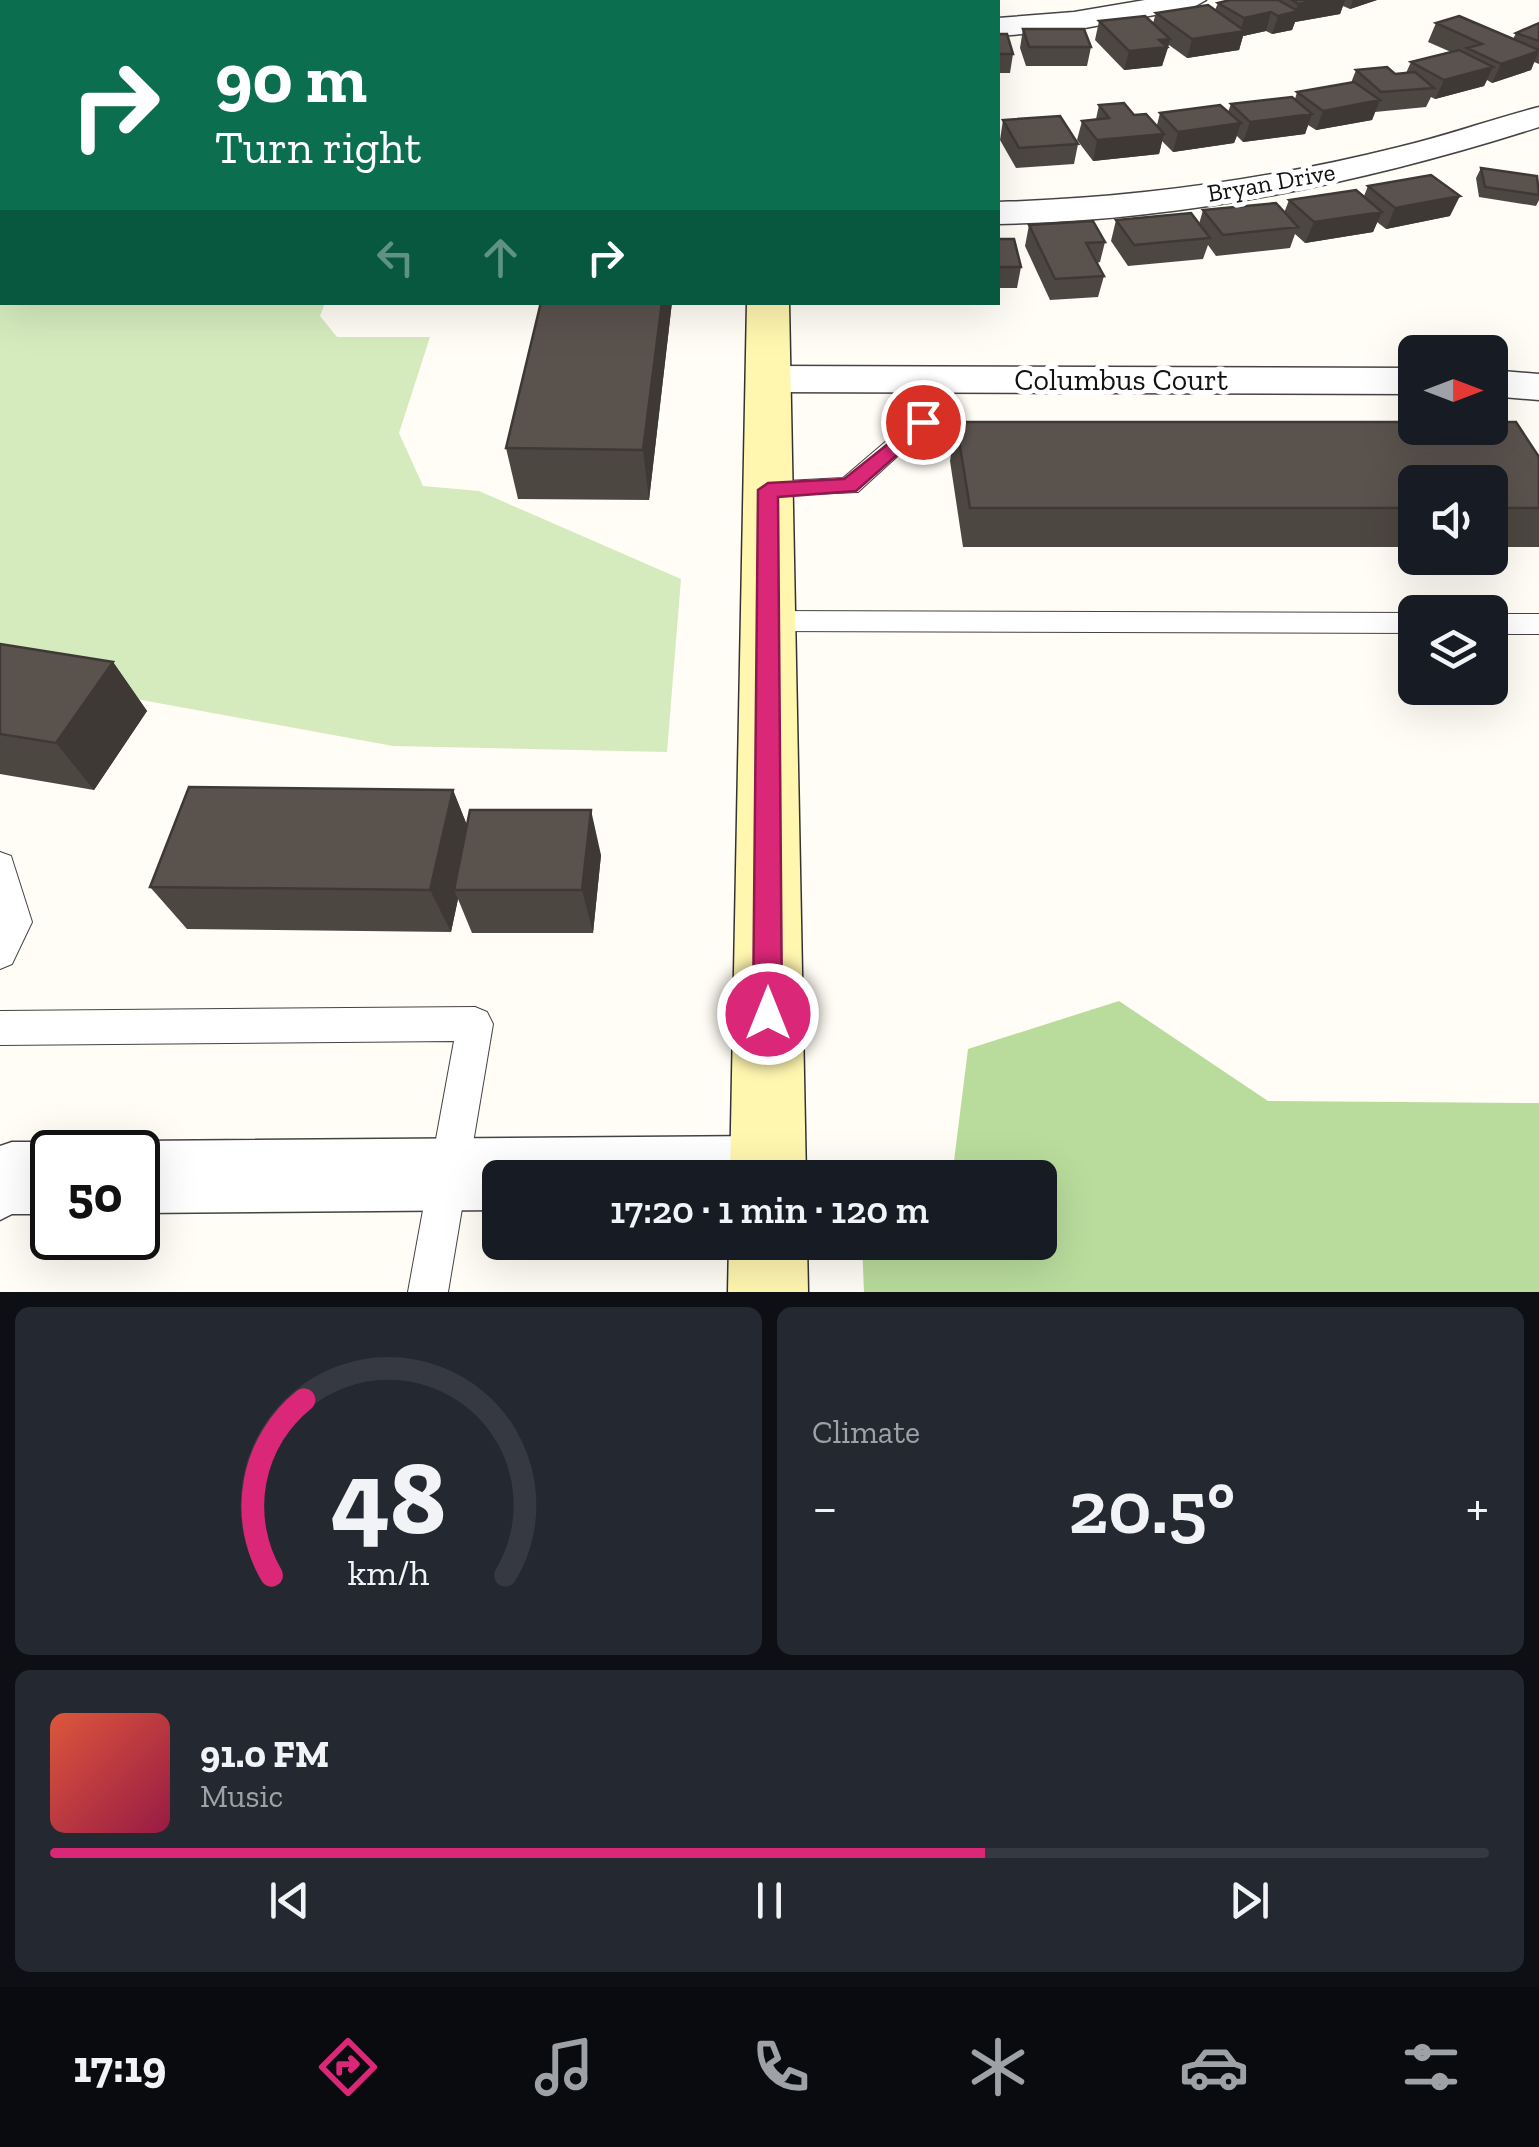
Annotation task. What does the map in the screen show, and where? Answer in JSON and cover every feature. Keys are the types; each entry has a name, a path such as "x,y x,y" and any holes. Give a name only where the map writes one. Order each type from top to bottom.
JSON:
{"main road":[{"path":"768,305 768,1160"},
{"path":"768,1260 768,1292"}],"street":[{"path":"1000,27 1074,21 1192,0"},
{"name":"Bryan Drive","path":"1000,214 1036,213 1268,184 1458,144 1539,117"},
{"path":"1494,132 1539,150"},
{"name":"Columbus Court","path":"768,378 1398,382"},
{"path":"1508,384 1539,387"},
{"path":"160,1177 482,1177"},
{"path":"0,1183 30,1178"}],"lane":[{"path":"768,490 849,486 923,422 919,379"},
{"path":"768,620 1398,623"},
{"path":"1508,624 1539,624"},
{"path":"0,866 15,922 0,953"},
{"path":"0,1028 475,1024 428,1292"}],"green space":[{"path":"0,305 324,305 320,316 337,337 430,337 399,433 423,486 479,491 681,579 667,752 393,746 0,674"},
{"path":"1119,1001 1268,1101 1539,1103 1539,1292 864,1292 863,1260 1057,1260 1057,1160 954,1160 968,1049"}],"building":[{"path":"1278,0 1298,11 1244,18 1218,3"},
{"path":"1208,5 1245,31 1192,39 1156,13"},
{"path":"1145,16 1170,39 1159,40 1167,47 1129,51 1099,21"},
{"path":"1459,16 1539,51 1501,64 1467,48 1482,44 1436,23"},
{"path":"1539,23 1539,41 1516,33"},
{"path":"1023,29 1084,29 1091,47 1029,47"},
{"path":"1000,34 1007,34 1013,54 1000,54"},
{"path":"1459,50 1493,67 1444,80 1411,62"},
{"path":"1387,67 1395,74 1415,72 1434,88 1381,92 1356,70"},
{"path":"1354,82 1380,100 1323,111 1297,92"},
{"path":"1292,97 1312,114 1250,122 1231,104"},
{"path":"1124,103 1134,115 1146,114 1164,134 1097,140 1082,121 1109,118 1099,105"},
{"path":"1220,105 1241,123 1178,132 1160,113"},
{"path":"1060,116 1078,144 1019,148 1003,120"},
{"path":"1481,168 1537,176 1539,195 1485,187"},
{"path":"1431,175 1460,196 1395,208 1368,186"},
{"path":"1356,190 1382,212 1314,222 1289,200"},
{"path":"1276,203 1298,227 1223,235 1203,210"},
{"path":"1191,213 1210,238 1134,245 1116,220"},
{"path":"1093,221 1105,242 1086,243 1104,276 1055,279 1029,225"},
{"path":"1000,239 1014,239 1021,267 1000,267"},
{"path":"540,305 662,305 643,450 506,448"},
{"path":"956,422 1398,422 1398,445 1508,445 1508,422 1516,422 1539,457 1539,508 1508,508 1508,465 1398,465 1398,508 970,508"},
{"path":"0,644 113,662 56,743 0,734"},
{"path":"189,787 453,790 430,890 150,887"},
{"path":"470,810 591,810 582,890 454,890"}],"route":[{"path":"768,1014 768,490 849,486 923,422"}]}
